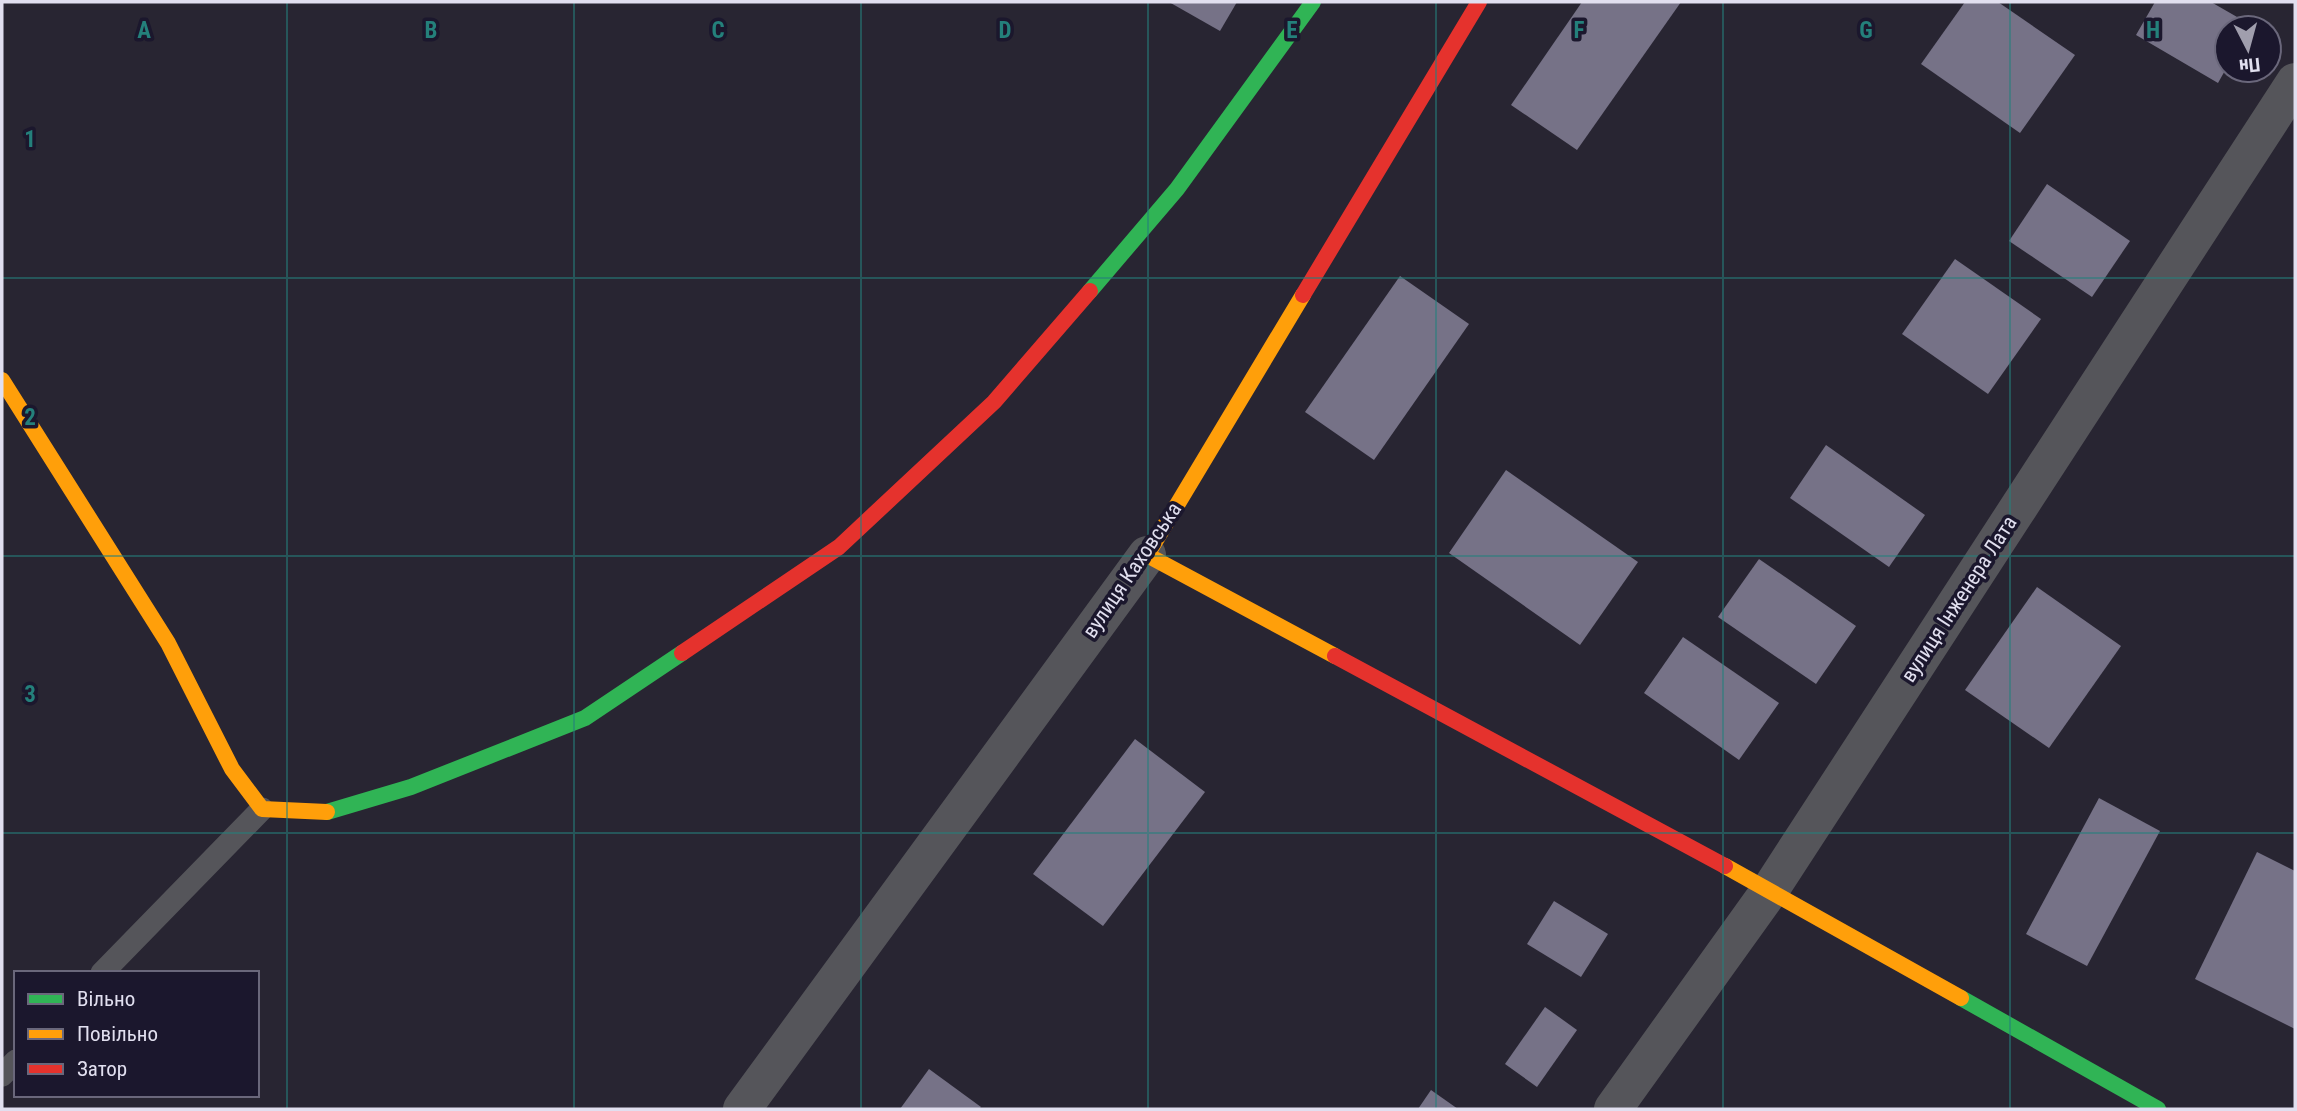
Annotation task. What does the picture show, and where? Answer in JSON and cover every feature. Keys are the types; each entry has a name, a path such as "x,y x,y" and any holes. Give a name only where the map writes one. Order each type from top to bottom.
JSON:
{"street":[{"path":"2,380 168,643 232,769 262,808 323,813 411,787 585,718 839,547 994,402 1177,189 1313,2"},
{"name":"вулиця Каховська","path":"742,1109 1147,555 1479,2"},
{"name":"вулиця Інженера Лата","path":"1613,1109 1770,890 2295,82"},
{"path":"1147,555 1770,890 2158,1109"}],"lane":[{"path":"104,971 262,808"}],"building":[{"path":"1169,2 1237,2 1220,31"},
{"path":"1582,2 1681,2 1577,150 1511,105"},
{"path":"1965,2 1998,2 2075,55 2020,133 1921,64"},
{"path":"2155,2 2211,2 2232,14 2213,14 2213,80 2136,35"},
{"path":"2047,184 2130,241 2092,297 2009,241"},
{"path":"1955,259 2041,319 1988,394 1902,334"},
{"path":"1400,276 1469,324 1374,460 1305,412"},
{"path":"1826,445 1925,515 1889,567 1790,498"},
{"path":"1506,470 1638,562 1580,645 1449,553"},
{"path":"1759,559 1856,626 1816,684 1718,617"},
{"path":"2037,587 2121,646 2049,748 1965,690"},
{"path":"1683,637 1779,703 1739,760 1644,693"},
{"path":"1135,739 1205,792 1103,926 1033,874"},
{"path":"2099,798 2160,831 2087,966 2026,934"},
{"path":"2257,852 2295,871 2295,1029 2195,979"},
{"path":"1554,901 1608,934 1581,977 1527,944"},
{"path":"1545,1007 1577,1030 1537,1087 1505,1064"},
{"path":"929,1069 981,1107 900,1109"},
{"path":"1431,1090 1458,1109 1418,1109"}],"traffic: fast":[{"path":"1090,291 1177,189 1313,2"},
{"path":"327,812 411,787 585,718 682,653"},
{"path":"1961,998 2158,1109"}],"traffic: slow":[{"path":"1303,295 1147,555 1335,656"},
{"path":"2,380 168,643 232,769 262,809 327,812"},
{"path":"1725,866 1961,998"}],"traffic: jam":[{"path":"1303,295 1479,2"},
{"path":"682,653 839,547 994,402 1090,291"},
{"path":"1335,656 1725,866"}]}
